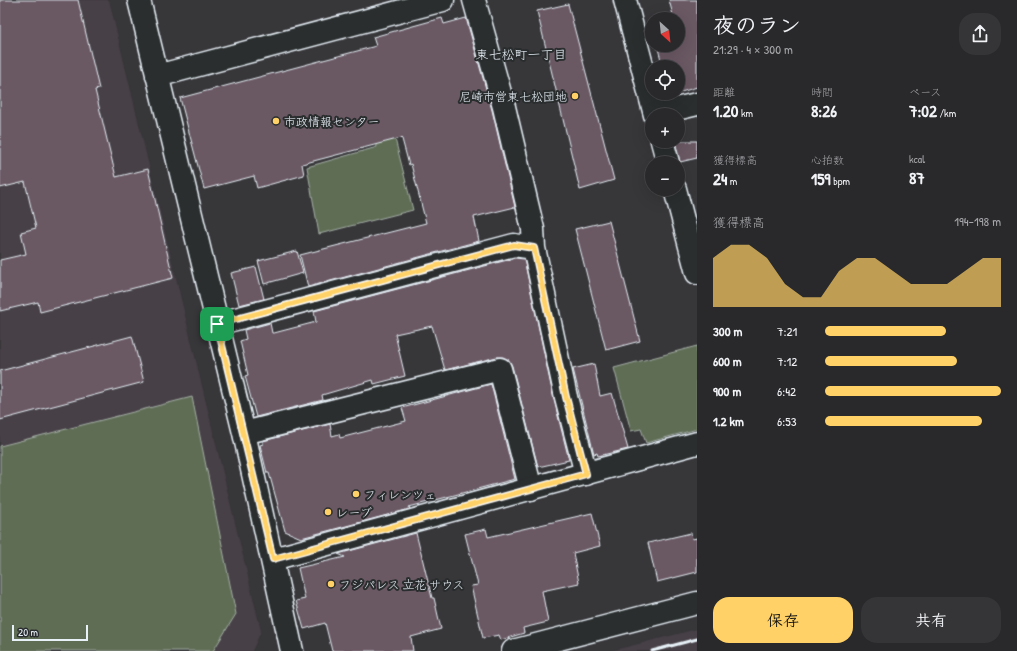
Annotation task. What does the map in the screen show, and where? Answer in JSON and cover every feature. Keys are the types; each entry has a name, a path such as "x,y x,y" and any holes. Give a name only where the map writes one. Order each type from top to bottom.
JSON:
{"street":[{"path":"139,0 244,433 273,559 292,651"},
{"path":"157,76 443,0"},
{"path":"474,0 504,106 533,229 534,248 566,397 586,474"},
{"path":"625,0 653,108"},
{"path":"682,108 697,104"},
{"path":"677,196 697,273"},
{"path":"217,324 514,245 534,248"},
{"path":"244,433 500,369 531,489"},
{"path":"273,559 697,443"},
{"path":"513,651 697,603"}],"shaded area":[{"path":"0,0 109,0 261,631 252,651 0,651"},
{"path":"697,629 697,651 611,651"}],"green space":[{"path":"374,56 413,210 319,234 307,167 377,147 362,60"},
{"path":"697,346 697,429 646,443 641,429 631,431 614,368"},
{"path":"192,397 236,614 213,651 0,651 0,446"}],"building":[{"path":"0,0 78,0 99,89 95,90 116,177 148,169 173,278 40,312 38,302 0,311 0,260 26,254 21,232 36,228 25,182 0,188"},
{"path":"669,0 697,0 697,87 685,91 685,60 661,60 659,52 685,52 685,12 672,12"},
{"name":"尼崎市営東七松団地","path":"568,4 614,180 580,190 537,11"},
{"path":"442,18 444,24 466,18 492,110 515,207 474,217 479,241 308,287 300,255 426,223 411,164 409,165 402,139 401,138 302,164 304,175 257,188 254,176 204,189 180,98 376,46 373,37"},
{"path":"685,141 697,141 697,158 685,161 685,156 679,156 677,148 685,148"},
{"path":"609,221 640,341 606,350 575,229"},
{"path":"297,251 303,273 264,284 258,261"},
{"path":"515,258 524,259 554,400 569,460 538,467 512,366 509,360 503,357 497,357 445,370 432,326 395,334 405,376 374,384 373,380 322,395 323,400 256,417 245,376 248,375 240,341 246,339 244,330 270,323 272,333 274,333 316,322 314,311"},
{"path":"256,267 264,299 239,305 231,273"},
{"path":"132,336 144,382 0,420 0,371"},
{"path":"594,364 600,396 612,393 628,449 598,456 597,453 594,454 573,369"},
{"path":"491,384 515,479 301,538 285,531 260,445 263,444 263,441 330,424 332,436 339,434 340,438 406,421 402,408"},
{"path":"592,513 600,546 573,553 579,583 542,591 548,622 523,628 524,633 501,640 499,635 483,638 471,586 478,585 465,534 486,529 488,537"},
{"path":"416,533 441,629 411,637 413,651 332,651 325,623 304,629 296,601 305,599 298,568 345,557 338,554"},
{"path":"691,533 692,539 697,538 697,572 657,582 648,543"}],"railway":[{"path":"652,651 697,639"}],"place":[{"name":"尼崎市営東七松団地","path":"575,96"},
{"name":"市政情報センター","path":"276,121"},
{"name":"フィレンツェ","path":"356,494"},
{"name":"レーブ","path":"328,512"},
{"name":"フジパレス 立花 サウス","path":"331,584"}],"district":[{"name":"東七松町一丁目","path":"521,54"}],"route":[{"path":"514,245 534,248 566,397 586,474 273,559 217,324 514,245"}]}
